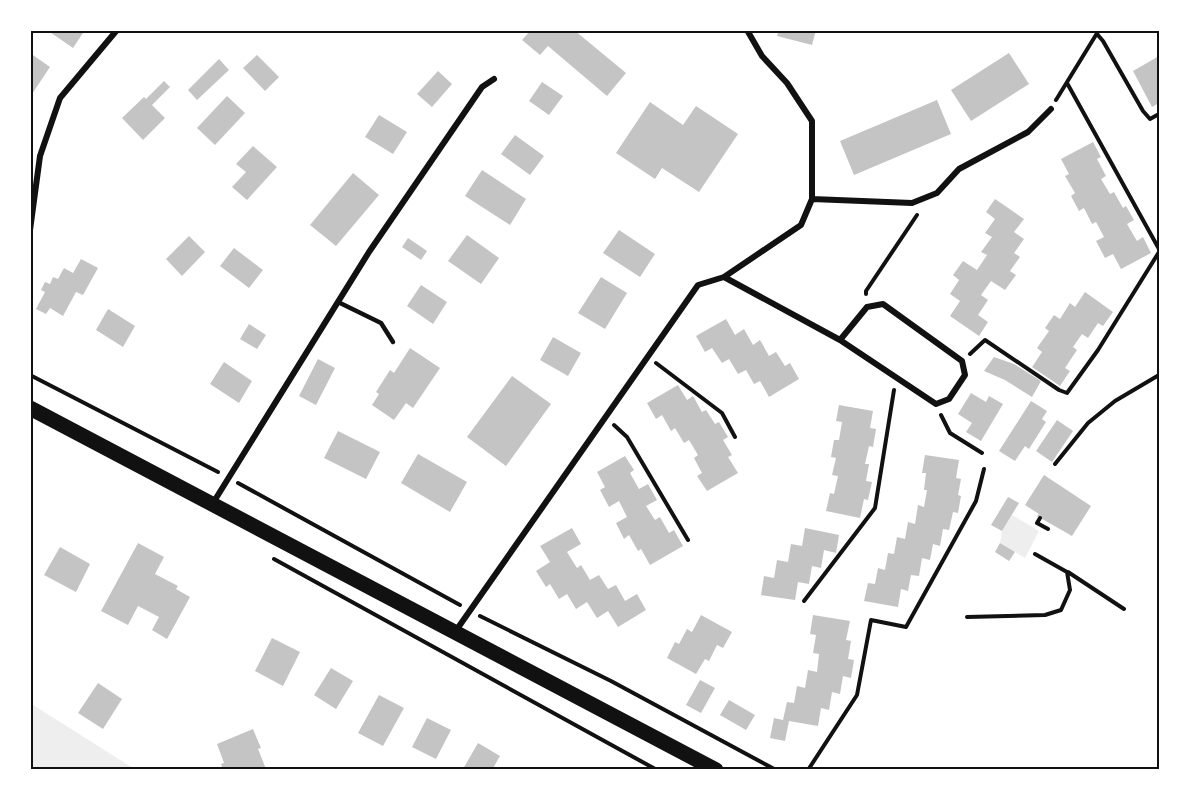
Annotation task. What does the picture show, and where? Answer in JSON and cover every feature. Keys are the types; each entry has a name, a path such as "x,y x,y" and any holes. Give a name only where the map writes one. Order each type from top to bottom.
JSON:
{"main road":[{"path":"30,408 716,770"}],"street":[{"path":"30,230 40,156 60,98 117,30"},
{"path":"454,632 698,285 724,277 801,225 812,199 812,121 787,83 762,56 747,30"},
{"path":"213,505 369,252 482,87 494,79"},
{"path":"812,199 912,203 937,193 959,170 1028,132 1051,109"},
{"path":"724,277 840,340 936,404 949,399 965,375 962,361 883,304 867,307 840,340"}],"lane":[{"path":"338,302 381,323 393,342"}],"path":[{"path":"1051,109 1098,32 1143,111 1150,119 1159,114"},
{"path":"962,361 985,340 1059,390 1067,393 1098,350 1159,250 1067,83"},
{"path":"867,307 866,291 918,214 912,203"},
{"path":"648,357 722,413 735,437"},
{"path":"30,375 230,478 469,610 611,681 776,770"},
{"path":"1055,464 1088,423 1115,401 1159,375"},
{"path":"804,601 876,508 896,378"},
{"path":"936,404 950,433 982,453"},
{"path":"605,418 627,437 688,540"},
{"path":"808,770 857,695 871,620 906,627 976,501 984,469"},
{"path":"1041,518 1037,523 1048,529"},
{"path":"1035,554 1124,609"},
{"path":"274,559 657,770"},
{"path":"967,617 1045,615 1061,610 1070,590 1067,572"}],"shaded area":[{"path":"1012,515 1039,531 1025,558 1000,543 1002,531"},
{"path":"30,703 136,770 30,770"}],"building":[{"path":"47,30 85,30 73,48"},
{"path":"531,30 574,30 626,73 607,96 548,46 540,55 522,40"},
{"path":"779,30 816,30 812,45 777,36"},
{"path":"30,53 50,67 30,97"},
{"path":"1009,53 1029,84 971,121 951,90"},
{"path":"257,55 279,77 265,91 243,68"},
{"path":"1159,56 1159,103 1152,107 1133,71"},
{"path":"219,59 229,70 197,100 188,90"},
{"path":"438,71 452,84 432,107 417,94"},
{"path":"164,81 170,87 152,105 165,118 143,140 122,118"},
{"path":"542,82 563,96 549,115 529,101"},
{"path":"227,96 245,113 215,145 197,128"},
{"path":"937,100 951,134 854,175 840,141"},
{"path":"650,102 683,125 696,106 738,134 699,192 662,168 655,179 616,153"},
{"path":"379,115 407,132 393,154 365,137"},
{"path":"515,135 544,156 530,175 501,154"},
{"path":"1093,142 1101,157 1097,159 1106,176 1101,179 1110,194 1114,192 1123,208 1126,206 1134,220 1127,224 1137,241 1143,237 1151,253 1121,269 1113,254 1105,258 1096,241 1104,237 1096,222 1092,224 1084,208 1079,211 1071,196 1075,193 1065,176 1069,174 1061,159"},
{"path":"253,146 277,167 247,200 232,187 246,172 236,164"},
{"path":"482,170 526,199 510,225 465,196"},
{"path":"353,173 379,195 336,246 310,225"},
{"path":"995,199 1024,219 1014,232 1024,239 1014,253 1020,257 1010,271 1016,275 1005,290 991,281 981,295 988,300 978,315 988,322 979,336 950,316 960,301 950,294 959,280 953,275 963,261 977,270 987,255 981,252 992,237 985,233 995,219 986,212"},
{"path":"619,230 655,254 640,277 603,253"},
{"path":"467,235 499,258 481,284 448,261"},
{"path":"189,236 205,252 182,276 166,259"},
{"path":"408,238 427,251 421,260 402,247"},
{"path":"234,248 263,270 249,288 220,266"},
{"path":"81,259 98,268 83,295 76,292 63,316 50,308 46,314 36,309 45,292 41,290 45,282 50,284 53,277 58,279 64,268 73,273"},
{"path":"601,277 627,293 605,329 578,313"},
{"path":"421,285 447,302 433,324 407,306"},
{"path":"1085,292 1113,312 1103,326 1098,323 1088,338 1082,334 1073,347 1077,350 1065,368 1070,371 1060,386 1032,367 1042,352 1037,348 1049,331 1045,328 1054,315 1060,319 1070,303 1075,307"},
{"path":"108,309 135,326 123,347 96,330"},
{"path":"726,319 735,335 744,329 753,345 760,340 769,356 776,352 785,366 790,363 799,379 769,397 760,381 754,384 746,370 738,374 729,359 722,363 712,348 705,352 696,336"},
{"path":"249,324 266,335 257,349 240,339"},
{"path":"553,337 581,353 568,376 540,360"},
{"path":"410,348 440,368 413,408 406,403 394,420 372,405 379,394 376,392 390,370 394,373"},
{"path":"994,357 1014,364 1041,381 1032,397 1005,380 984,371"},
{"path":"318,359 335,368 316,405 299,396"},
{"path":"224,362 252,381 239,403 210,384"},
{"path":"512,376 551,404 506,466 467,437"},
{"path":"678,385 687,400 693,396 702,412 706,410 715,424 719,422 728,437 723,440 732,455 728,457 738,473 707,491 697,476 702,473 694,458 698,455 689,440 684,443 675,428 671,431 662,415 656,419 647,403"},
{"path":"971,393 986,402 989,396 1003,404 981,441 966,432 972,423 958,414"},
{"path":"1031,401 1047,411 1042,419 1046,422 1029,449 1025,446 1015,461 999,451"},
{"path":"839,405 873,411 870,428 876,429 873,447 869,446 865,464 869,464 866,481 872,482 868,500 864,499 860,518 826,511 830,493 834,494 838,476 832,475 836,458 831,457 834,440 839,440 842,422 836,421"},
{"path":"1057,420 1073,431 1052,462 1036,451"},
{"path":"338,431 380,452 366,479 324,458"},
{"path":"418,454 467,482 450,512 401,483"},
{"path":"925,455 959,460 956,478 961,479 958,495 961,496 958,513 953,512 949,530 943,529 940,546 933,544 930,560 922,558 919,576 911,575 908,591 901,589 898,607 864,601 868,583 875,584 878,568 885,570 888,553 894,554 897,537 905,539 908,522 915,524 918,505 924,507 927,490 924,490 926,473 922,473"},
{"path":"625,456 634,470 630,473 639,489 648,484 657,500 646,506 655,520 660,517 669,533 674,530 683,546 650,565 641,549 638,551 629,535 624,539 616,523 627,517 619,501 609,507 600,490 605,487 597,472"},
{"path":"1044,475 1091,506 1072,536 1037,516 1039,514 1025,505"},
{"path":"1008,497 1019,503 1002,531 991,525"},
{"path":"572,528 581,544 567,552 577,568 581,565 590,580 599,575 608,589 616,585 625,601 637,594 646,610 618,627 608,611 597,618 587,602 576,609 567,594 559,599 550,584 546,587 536,571 550,562 540,546"},
{"path":"805,528 839,535 836,553 824,550 821,568 812,566 809,584 798,582 795,600 761,595 764,576 774,578 777,560 788,562 791,544 802,546"},
{"path":"138,543 164,557 155,574 178,586 176,589 190,597 167,639 152,630 159,617 138,606 128,625 101,611"},
{"path":"1000,543 1015,552 1009,561 995,552"},
{"path":"60,547 90,564 76,592 44,575"},
{"path":"701,615 732,632 723,648 717,645 709,661 705,659 696,674 667,658 675,642 679,644 687,629 692,632"},
{"path":"813,615 850,621 846,640 851,641 848,659 854,660 851,678 843,676 840,694 832,692 829,710 821,708 818,726 789,721 785,741 770,738 774,718 783,720 787,702 794,703 797,686 805,688 808,670 817,672 819,654 813,653 816,635 810,634"},
{"path":"272,638 300,652 283,686 255,671"},
{"path":"331,668 353,681 336,709 314,695"},
{"path":"700,680 715,688 701,713 686,705"},
{"path":"98,683 122,699 103,729 78,713"},
{"path":"379,695 404,708 383,746 358,733"},
{"path":"729,700 755,715 746,730 720,715"},
{"path":"427,718 451,730 436,759 412,747"},
{"path":"253,729 266,769 223,770 221,764 224,763 217,744"},
{"path":"478,743 500,756 492,770 463,769"}]}
